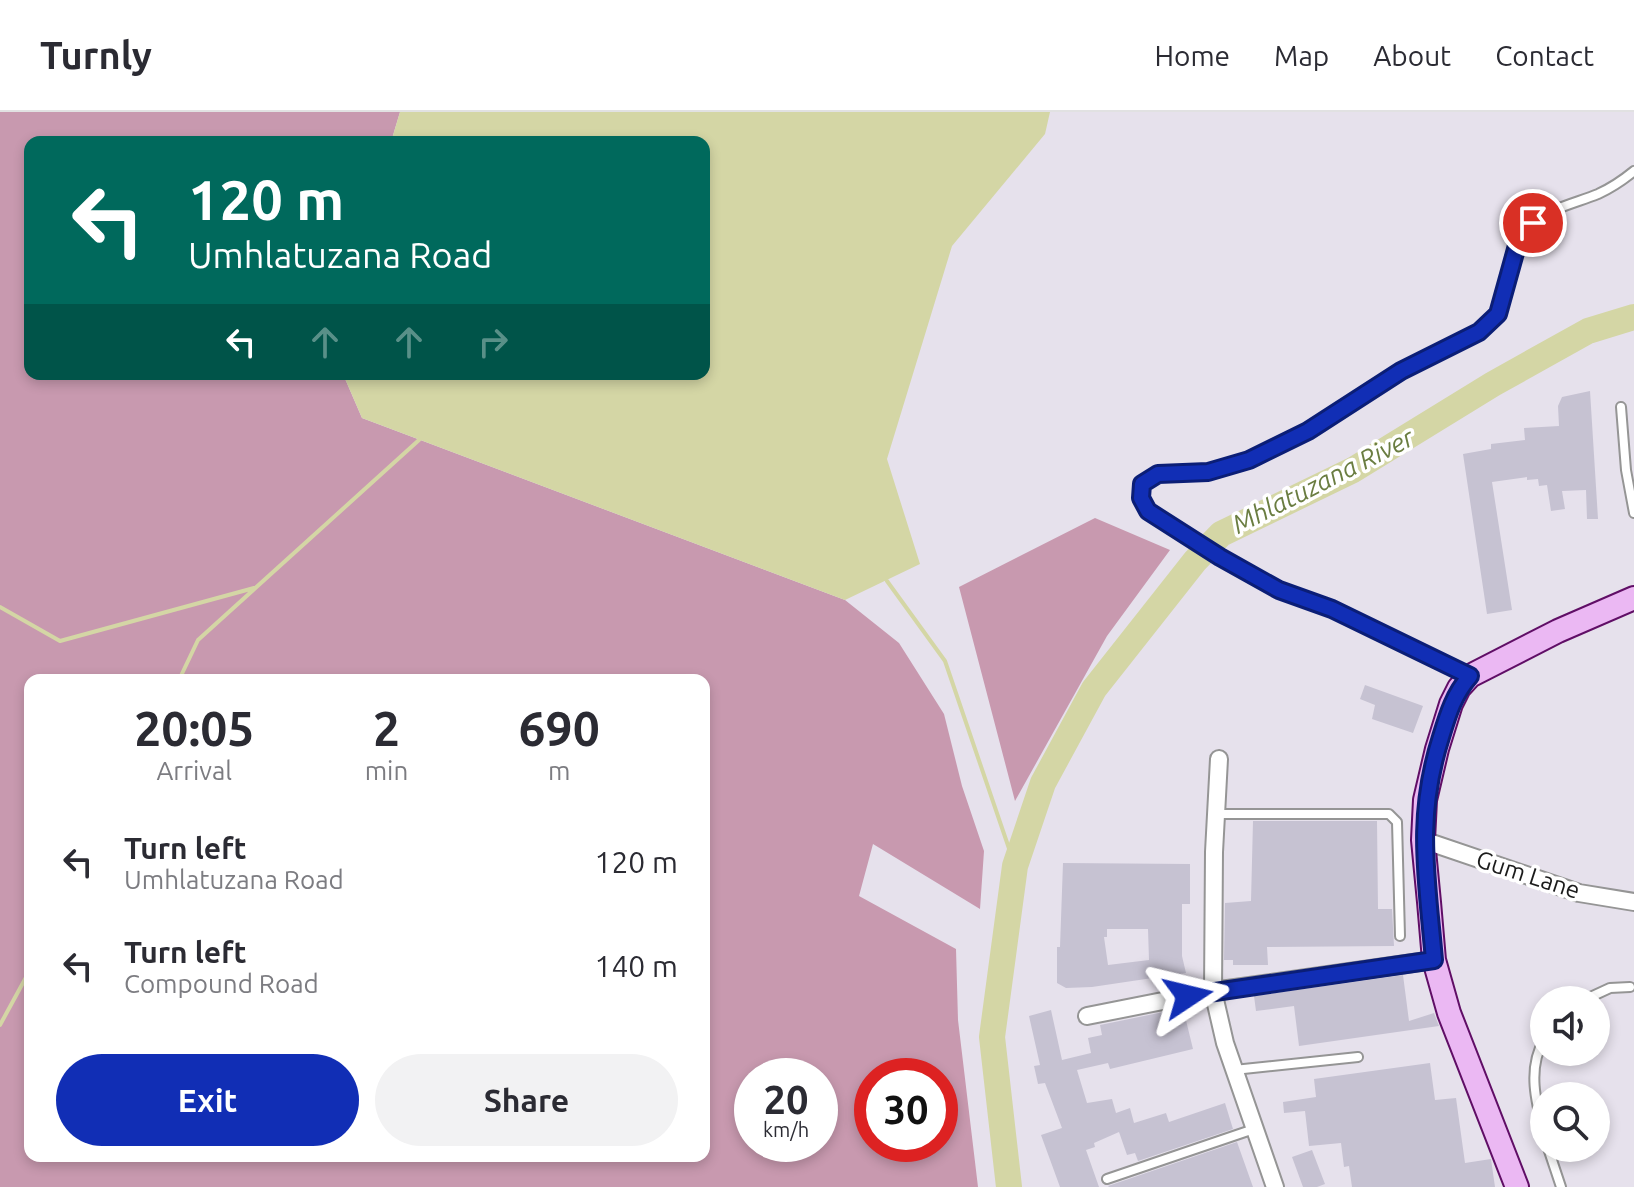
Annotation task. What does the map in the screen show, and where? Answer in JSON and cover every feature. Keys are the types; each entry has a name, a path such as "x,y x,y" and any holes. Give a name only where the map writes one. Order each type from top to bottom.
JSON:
{"street":[{"path":"1517,1187 1449,1013 1434,960 1423,840 1425,800 1451,704 1470,676 1558,631 1634,598"},
{"path":"1219,759 1213,991 1233,1070 1275,1187"},
{"name":"Gum Lane","path":"1423,840 1579,893 1634,902"},
{"path":"1087,1016 1213,991 1434,960"}],"lane":[{"path":"1470,676 1332,609 1279,590 1220,557 1148,511 1141,498 1142,484 1158,474 1208,472 1249,460 1308,431 1401,371 1479,332 1498,314 1518,242 1533,223 1556,209 1601,192 1634,171"},
{"path":"1621,407 1626,470 1634,513"},
{"path":"1216,814 1394,816 1397,822 1400,936"},
{"path":"1610,988 1630,987"},
{"path":"1233,1070 1358,1057"},
{"path":"1107,1179 1254,1129"},
{"path":"1553,1162 1561,1187"}],"shaded area":[{"path":"0,112 400,112 393,136 24,136 24,380 346,380 362,418 845,600 899,643 944,714 962,786 984,851 980,909 873,844 859,896 956,949 958,1020 978,1187 0,1187"},
{"path":"400,112 1050,112 1045,134 952,246 887,459 920,564 845,600 362,418 346,380 710,380 710,136 393,136"},
{"path":"1095,518 1170,550 1107,636 1015,801 959,587"}],"building":[{"path":"1590,391 1598,519 1587,519 1586,490 1562,491 1565,509 1551,511 1547,485 1539,486 1538,479 1527,480 1527,477 1492,482 1512,610 1487,614 1463,454 1491,449 1491,444 1525,440 1524,428 1559,426 1558,406 1562,397"},
{"path":"1365,685 1423,706 1413,733 1372,719 1375,705 1360,699"},
{"path":"1253,821 1377,821 1378,909 1392,909 1394,946 1267,947 1268,965 1233,965 1233,960 1224,960 1225,903 1251,901"},
{"path":"1063,863 1190,864 1190,904 1182,904 1182,956 1186,973 1066,988 1057,983 1057,947 1060,947","holes":["1107,929 1148,929 1149,960 1108,965 1104,937 1107,937"]},
{"path":"1403,975 1409,1021 1434,1013 1439,1026 1299,1046 1294,1006 1256,1011 1254,996"},
{"path":"1183,1008 1193,1049 1110,1069 1108,1063 1077,1070 1087,1103 1112,1099 1116,1113 1130,1108 1134,1123 1166,1113 1169,1122 1225,1103 1233,1129 1138,1161 1135,1153 1127,1155 1119,1132 1086,1150 1099,1187 1060,1187 1041,1135 1062,1128 1045,1083 1038,1084 1034,1066 1040,1065 1029,1016 1051,1010 1062,1060 1091,1053 1088,1038 1102,1035 1100,1025"},
{"path":"1430,1063 1435,1100 1456,1098 1465,1163 1491,1159 1495,1187 1352,1187 1349,1166 1344,1167 1341,1143 1309,1146 1305,1111 1284,1113 1283,1102 1316,1097 1314,1079"},
{"path":"1237,1142 1253,1187 1108,1186"},
{"path":"1312,1150 1325,1184 1303,1187 1292,1157"}],"waterway":[{"name":"Mhlatuzana River","path":"1009,1187 992,1037 1015,866 1043,783 1094,689 1195,561 1221,534 1353,470 1493,384 1588,331 1634,317"},
{"path":"182,674 198,640 419,440"},
{"path":"887,581 945,661 1015,866"},
{"path":"0,607 60,641 254,588"},
{"path":"0,1025 24,981"}],"route":[{"path":"1188,996 1434,960 1423,840 1425,800 1451,704 1470,676 1372,627 1279,590 1220,557 1148,511 1141,498 1142,484 1150,477 1166,472 1208,472 1249,460 1308,431 1401,371 1479,332 1498,314 1518,242 1533,223"}]}
